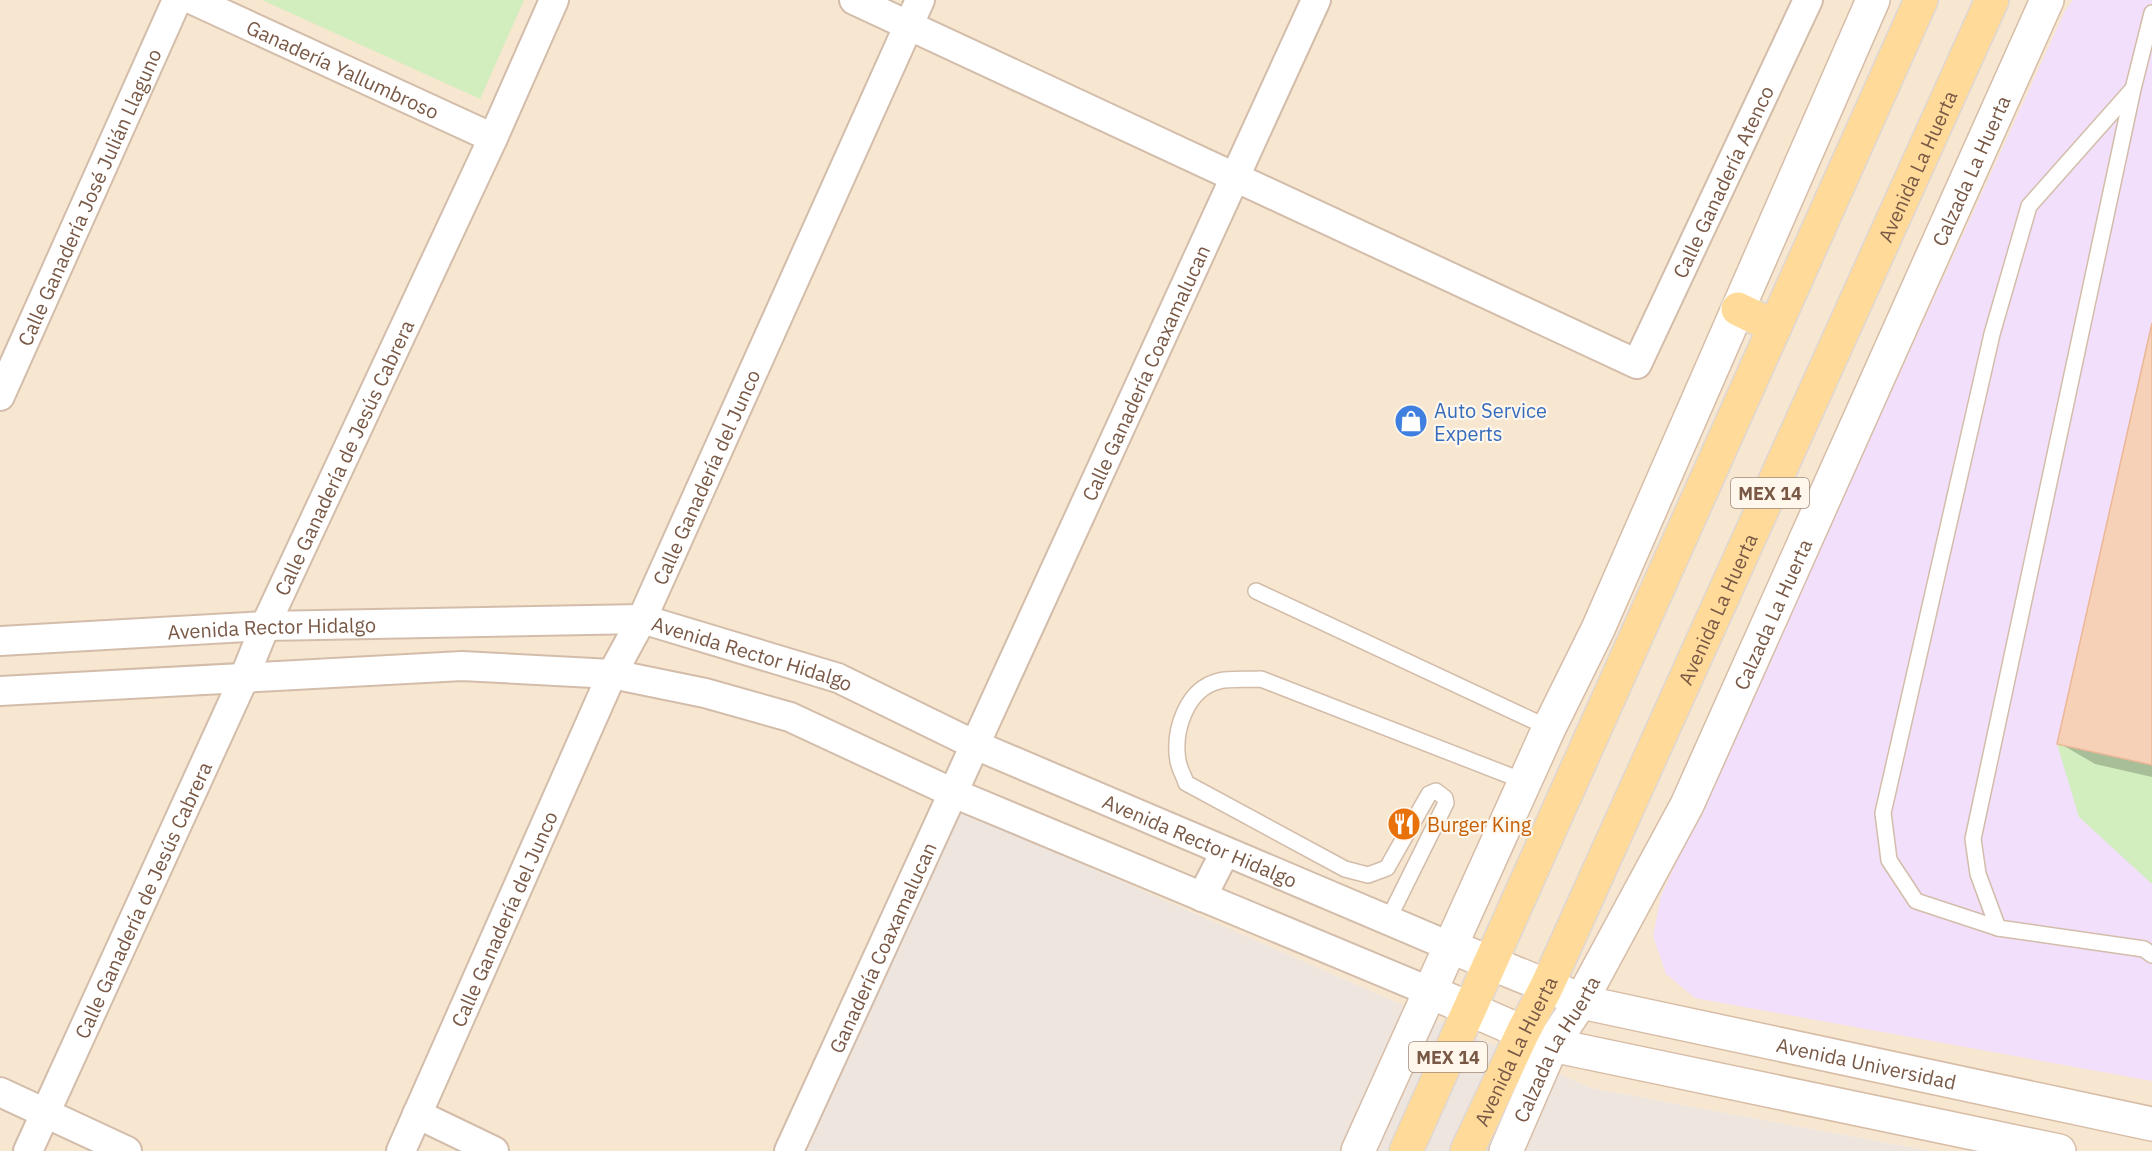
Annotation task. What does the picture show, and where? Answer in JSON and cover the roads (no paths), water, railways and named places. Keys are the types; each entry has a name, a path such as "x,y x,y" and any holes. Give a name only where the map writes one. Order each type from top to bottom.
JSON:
{"main road":[{"name":"MEX 14","path":"1406,1151 1921,0"},
{"name":"Avenida La Huerta","path":"1467,1151 1522,1032 1547,986 1992,0"},
{"path":"1738,309 1774,327"}],"street":[{"name":"Calle Ganadería José Julián Llaguno","path":"0,396 8,358 177,0"},
{"name":"Ganadería Yallumbroso","path":"193,0 493,138"},
{"name":"Calle Ganadería de Jesús Cabrera","path":"28,1151 244,678 265,626 493,138 554,0"},
{"path":"854,0 914,12 1234,179"},
{"name":"Calle Ganadería Coaxamalucan","path":"973,744 1316,0"},
{"name":"Calle Ganadería Atenco","path":"1234,179 1637,364 1808,0"},
{"path":"1358,1151 1549,728 1598,629 1873,0"},
{"name":"Calzada La Huerta","path":"1506,1151 1552,1045 1581,1001 1687,805 2047,0"},
{"name":"Calle Ganadería del Junco","path":"401,1151 612,674 642,620 914,12"},
{"name":"Avenida Rector Hidalgo","path":"0,641 265,626 642,620 838,678 973,744 1449,946"},
{"path":"0,691 462,666 612,674 705,693 790,717 951,792 1431,992 1552,1045 2059,1151"},
{"name":"Ganadería Coaxamalucan","path":"789,1151 973,744"},
{"path":"1202,897 1225,852"},
{"name":"Avenida Universidad","path":"1449,946 1581,1001 2152,1124"},
{"path":"0,1092 127,1151"},
{"path":"417,1114 494,1151"}],"lane":[{"path":"1998,928 1978,874 1973,838 2133,88 2152,13"},
{"path":"2133,88 2030,206 1992,334 1883,813 1889,860 1916,901 1998,928 2144,949 2152,955"},
{"path":"1256,591 1549,728"},
{"path":"1388,920 1446,803 1445,798 1436,792 1429,794 1387,868 1368,875 1345,869 1186,783 1178,761 1179,726 1188,704 1201,691 1218,681 1261,680 1526,782"}],"place":[{"name":"Auto Service Experts","path":"1411,421"},
{"name":"Burger King","path":"1404,824"}]}
